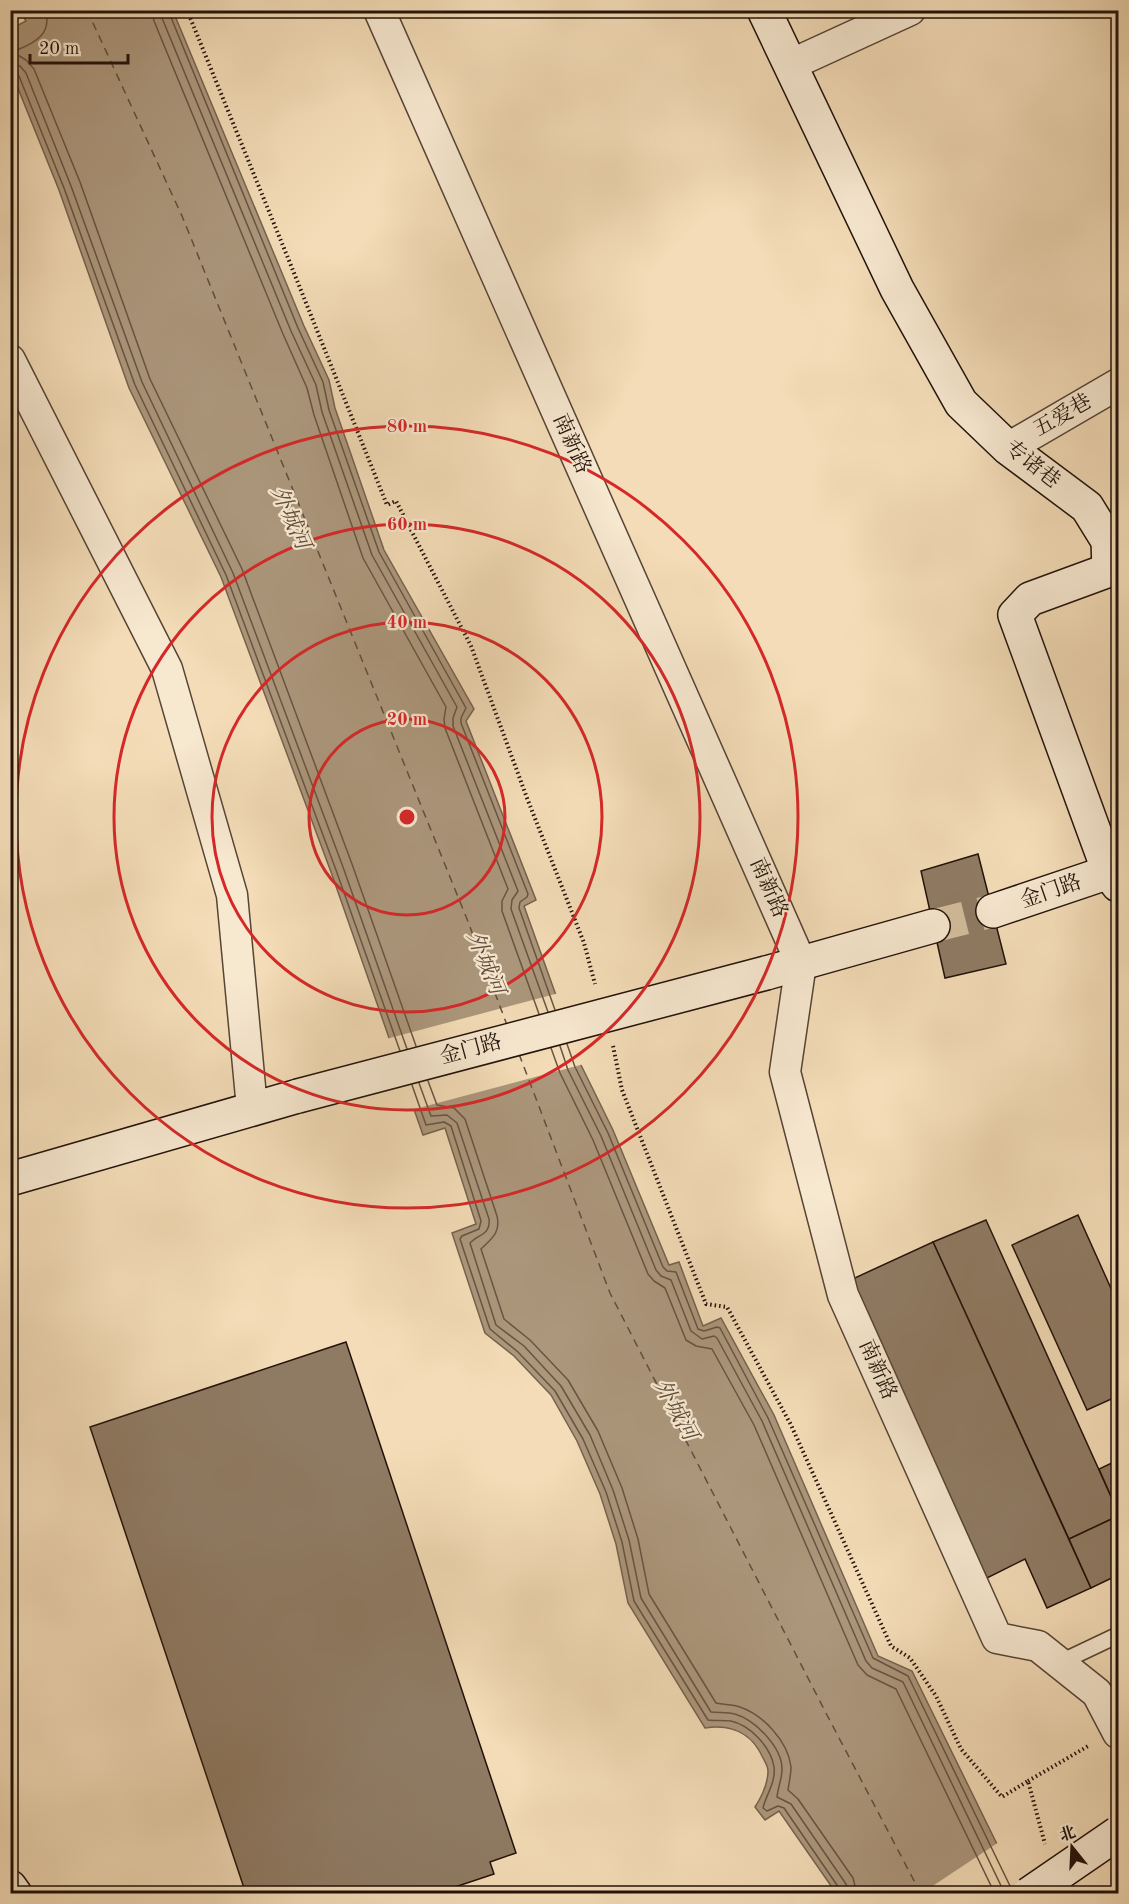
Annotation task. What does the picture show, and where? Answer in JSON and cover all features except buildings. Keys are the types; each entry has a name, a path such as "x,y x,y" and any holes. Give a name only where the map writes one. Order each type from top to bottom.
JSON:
{"street":[{"name":"南新路","path":"379,10 801,963 785,1072 843,1295 997,1638 1038,1646 1097,1693 1118,1731"},
{"name":"专诸巷","path":"764,10 897,289 960,403 1008,448 1087,507 1108,541 1114,568 1030,599 1015,615 1114,879"},
{"path":"790,65 910,10"},
{"path":"10,360 167,669 232,895 252,1108"},
{"name":"五爱巷","path":"1008,448 1119,384"},
{"name":"金门路","path":"993,911 1114,879"},
{"name":"金门路","path":"10,1179 252,1108 766,973 933,926"},
{"path":"1029,1893 1119,1833"},
{"path":"10,1887 15,1893"}],"lane":[{"path":"1059,1663 1119,1635"}],"path":[{"path":"1028,1781 1118,1731"}],"water":[{"name":"外城河","path":"155,10 157,13 173,11 304,326 329,380 335,408 384,550 474,709 466,721 536,900 524,906 581,1065 613,1130 669,1265 679,1262 703,1326 721,1318 774,1415 878,1656 912,1671 1021,1893 836,1893 779,1811 765,1820 755,1807 768,1776 767,1766 758,1749 747,1736 740,1732 723,1727 705,1728 628,1603 616,1544 600,1494 577,1441 551,1395 514,1356 485,1333 452,1233 476,1224 445,1128 423,1135 331,872 221,577 129,388 59,190 11,71 11,29 26,21 20,11"}],"pier":[{"path":"559,993 584,1064 411,1110 386,1039"},
{"path":"999,1842 1024,1894 922,1893"}],"ferry route":[{"path":"87,10 182,216 467,919 507,1025"},
{"path":"519,1054 610,1293 921,1894"}],"tunnel":[{"path":"933,926 993,911"}]}
